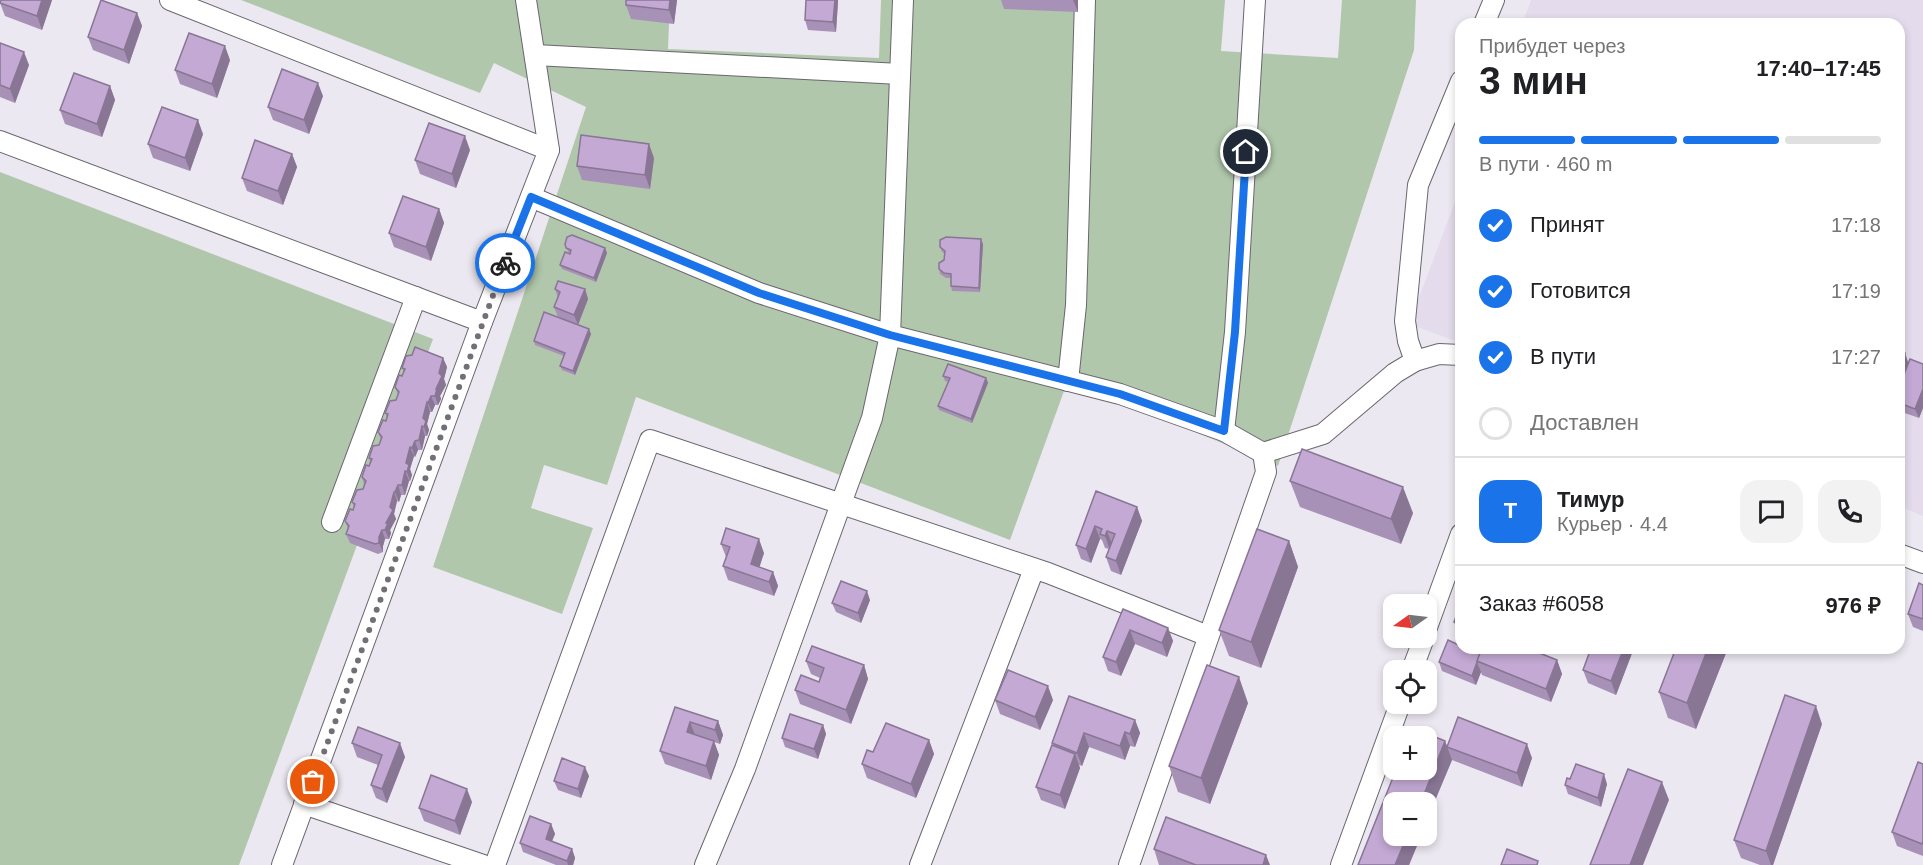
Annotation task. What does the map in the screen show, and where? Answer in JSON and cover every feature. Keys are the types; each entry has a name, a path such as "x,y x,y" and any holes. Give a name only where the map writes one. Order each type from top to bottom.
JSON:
{"street":[{"path":"170,0 549,150"},
{"path":"282,865 482,322 549,150 526,0"},
{"path":"705,865 745,769 872,418 890,335 903,0"},
{"path":"1068,381 1076,305 1085,0"},
{"path":"1224,431 1235,332 1255,0"},
{"path":"1486,18 1494,0"},
{"path":"535,55 900,74"},
{"path":"1415,360 1408,341 1405,321 1418,185 1455,96"},
{"path":"0,141 482,322"},
{"path":"531,197 759,293 890,335 1120,394 1224,431 1263,453 1323,434 1395,373 1415,360 1439,354 1455,355"},
{"path":"332,522 416,297"},
{"path":"495,865 650,440 1034,569 1208,636"},
{"path":"1129,865 1266,472 1263,453"},
{"path":"1437,600 1455,550"},
{"path":"1905,556 1923,563"},
{"path":"920,865 1034,569"},
{"path":"1341,865 1396,714"},
{"path":"304,804 483,865"}],"shaded area":[{"path":"1531,0 1923,0 1923,516 1905,508 1905,18 1524,18"},
{"path":"1455,202 1455,341 1409,324"}],"green space":[{"path":"241,0 670,0 668,49 879,58 881,0 1225,0 1221,51 1338,58 1342,0 1416,0 1414,50 1278,466 1068,380 1010,540 636,397 607,485 544,465 531,508 593,528 562,614 433,567 586,107 494,63 480,93"},
{"path":"0,172 433,339 239,865 0,865"}],"building":[{"path":"1,0 42,0 37,16 0,3"},
{"path":"101,0 137,13 124,50 88,37"},
{"path":"626,0 670,0 669,10 626,5"},
{"path":"806,0 835,0 833,22 805,20"},
{"path":"189,33 225,46 212,84 175,70"},
{"path":"0,43 24,52 10,89 0,85"},
{"path":"282,69 318,83 304,120 268,107"},
{"path":"74,73 110,86 97,124 60,110"},
{"path":"162,107 198,120 185,158 148,144"},
{"path":"429,123 465,136 452,174 415,160"},
{"path":"581,135 649,144 645,175 577,166"},
{"path":"255,140 292,154 278,191 242,178"},
{"path":"403,196 439,209 426,247 389,233"},
{"path":"572,235 605,248 594,278 560,265 565,252 570,254 571,250 566,248 565,244 567,237"},
{"path":"946,237 981,239 979,288 951,286 951,274 939,269 939,263 944,260 945,251 940,247 940,240"},
{"path":"558,281 585,289 574,315 554,307 560,292 555,289"},
{"path":"544,312 589,329 573,371 560,366 565,353 534,341"},
{"path":"415,347 443,358 439,373 442,376 435,396 431,396 427,402 423,418 426,421 424,427 422,426 419,440 415,441 412,448 410,447 406,463 409,465 407,472 405,471 402,485 398,485 394,492 390,507 393,510 385,530 382,530 379,537 379,543 375,544 346,534 349,526 345,521 350,509 353,510 355,504 352,502 357,490 363,489 366,481 362,477 366,465 369,466 372,459 369,458 373,446 379,445 382,437 378,432 383,420 386,421 388,414 385,413 390,401 396,400 399,392 395,387 399,375 402,376 405,369 402,368 406,356 412,355"},
{"path":"1910,359 1923,364 1923,389 1915,409 1905,405 1905,372"},
{"path":"948,364 986,378 971,419 938,406 950,378 943,376"},
{"path":"1302,449 1403,487 1391,519 1290,481"},
{"path":"1096,491 1137,507 1116,561 1106,557 1115,534 1107,531 1105,536 1100,534 1102,529 1095,526 1086,549 1076,545"},
{"path":"726,528 759,539 751,564 773,572 769,582 723,566 730,547 721,544"},
{"path":"1257,529 1289,541 1251,642 1219,630"},
{"path":"841,581 867,591 858,613 832,603"},
{"path":"1919,583 1923,585 1923,619 1908,614"},
{"path":"1123,609 1168,628 1162,643 1130,630 1116,662 1103,657"},
{"path":"1448,640 1455,643 1455,654 1480,654 1472,676 1439,662"},
{"path":"812,646 864,665 846,710 795,690 801,675 819,682 824,668 806,661"},
{"path":"1480,654 1542,654 1557,660 1546,689 1477,661"},
{"path":"1589,654 1622,654 1611,681 1583,670"},
{"path":"1674,654 1706,654 1687,703 1659,692"},
{"path":"1207,665 1239,677 1201,778 1169,766"},
{"path":"1008,670 1048,686 1035,717 995,700"},
{"path":"1785,695 1816,706 1766,851 1734,840"},
{"path":"1069,696 1135,720 1130,734 1125,732 1120,746 1084,733 1077,753 1052,743"},
{"path":"675,707 718,721 715,730 690,722 687,732 714,741 706,766 660,751"},
{"path":"790,714 823,725 814,749 782,738"},
{"path":"1458,717 1527,744 1517,773 1447,747"},
{"path":"886,723 929,740 911,784 862,764 867,750 873,752"},
{"path":"358,727 400,743 382,789 371,785 382,755 352,743"},
{"path":"1437,738 1445,741 1437,761"},
{"path":"1052,745 1075,754 1060,795 1036,787"},
{"path":"562,758 585,767 578,789 554,781"},
{"path":"1918,762 1923,764 1922,844 1892,832"},
{"path":"1576,764 1604,774 1598,798 1565,785"},
{"path":"1628,769 1662,782 1630,865 1590,865"},
{"path":"431,775 467,789 455,821 419,808"},
{"path":"1392,780 1430,780 1425,792 1387,792"},
{"path":"1383,802 1383,846 1403,846 1395,865 1358,865"},
{"path":"530,816 551,824 546,839 572,849 567,861 520,843"},
{"path":"1166,817 1266,855 1263,865 1196,865 1154,849"},
{"path":"1507,849 1538,861 1537,865 1501,865"}],"way so far":[{"path":"313,782 505,263"}],"route":[{"path":"505,263 531,197 759,293 890,335 1120,394 1224,431 1235,332 1246,152"}]}
